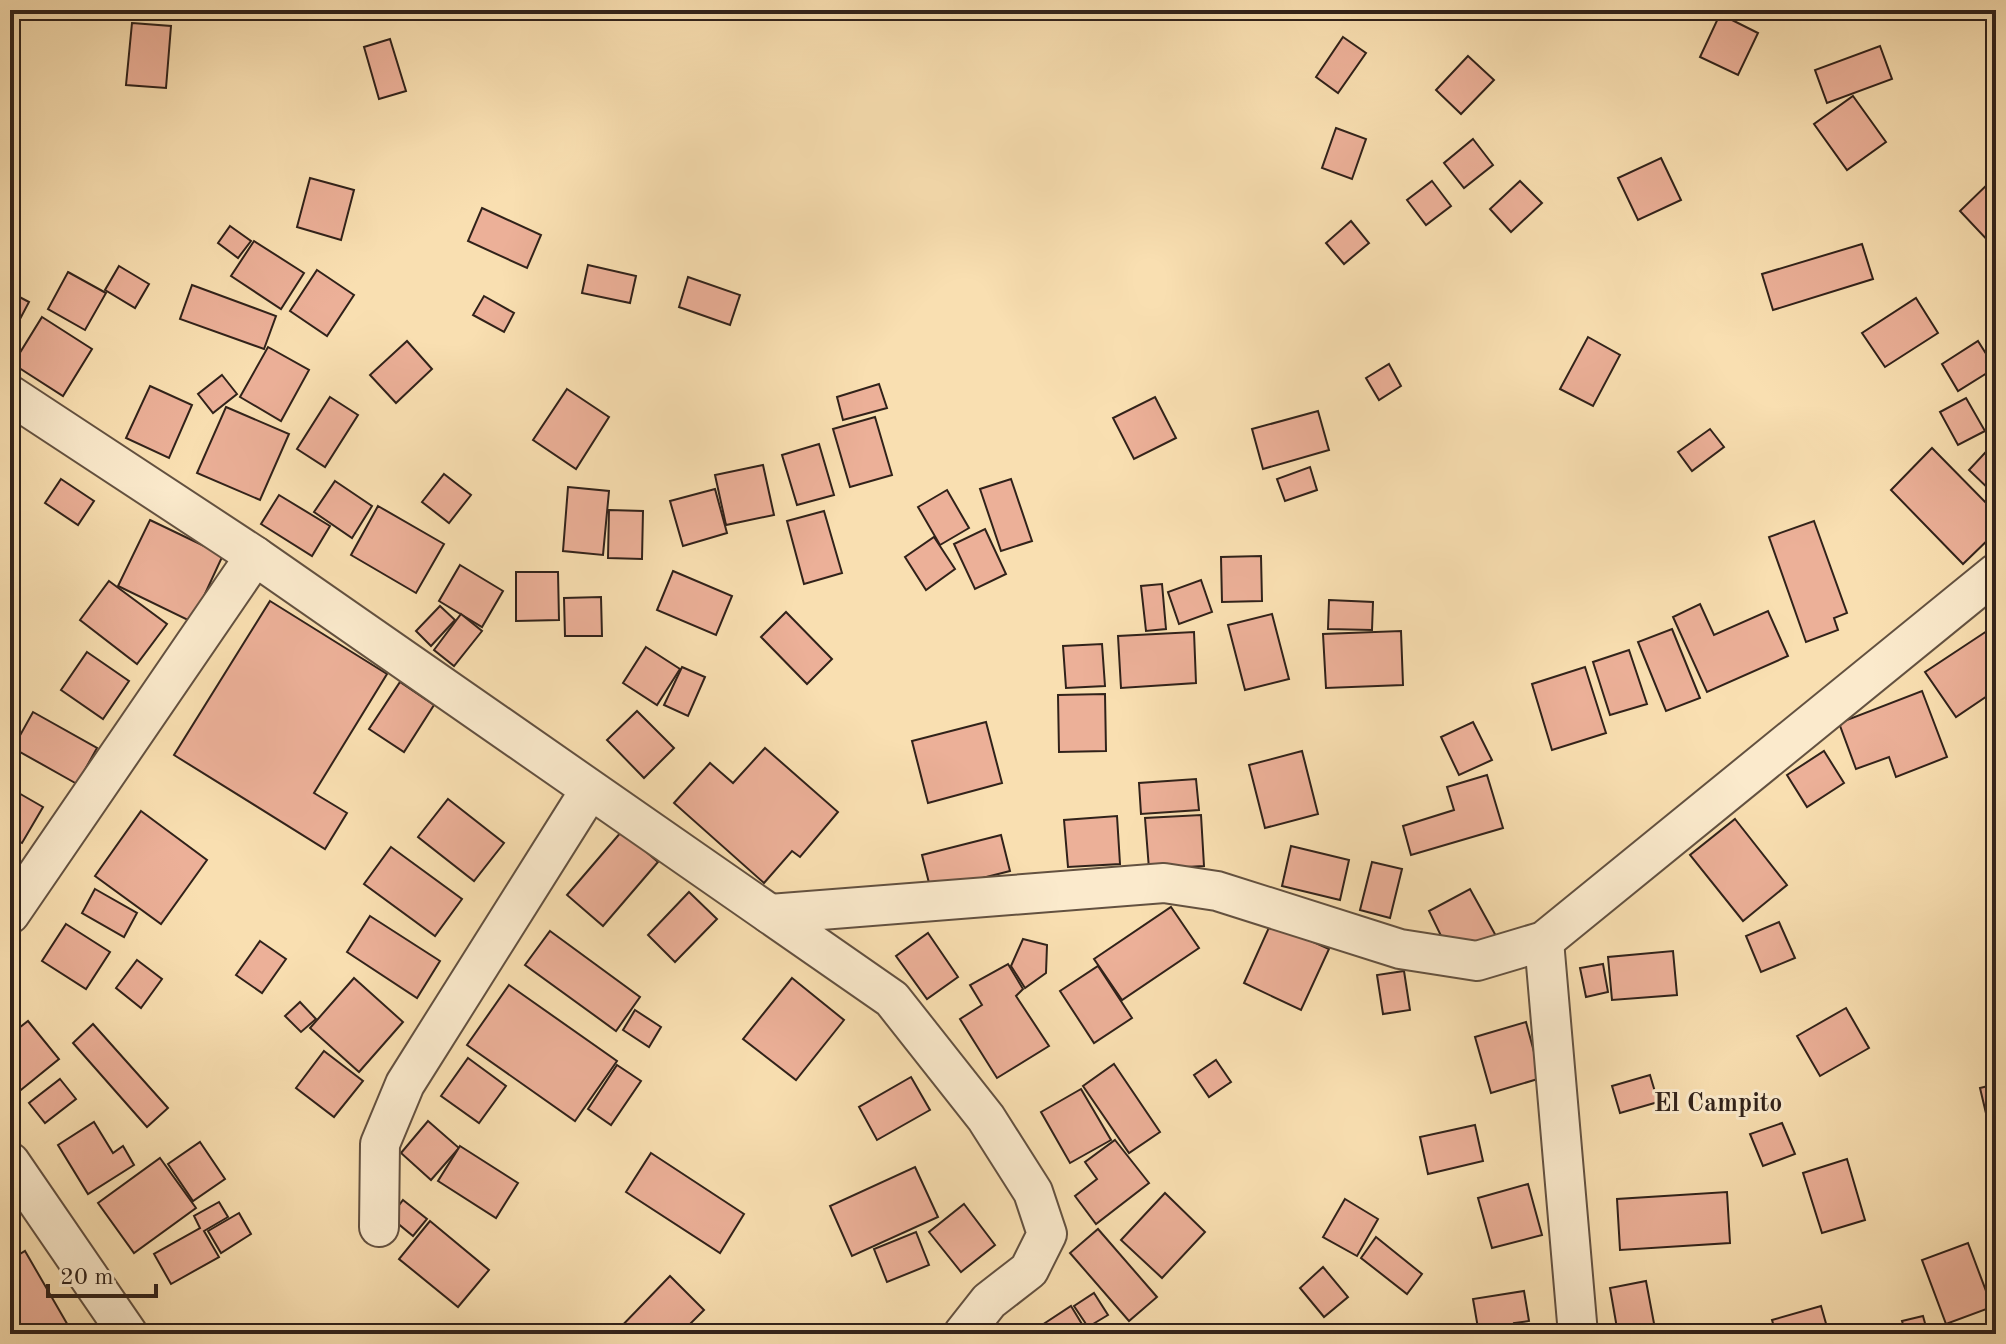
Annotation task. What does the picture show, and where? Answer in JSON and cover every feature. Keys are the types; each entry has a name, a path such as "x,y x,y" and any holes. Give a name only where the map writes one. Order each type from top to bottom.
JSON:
{"street":[{"path":"10,395 255,556 892,999 986,1118 1033,1192 1047,1234 1029,1270 989,1301 963,1334"},
{"path":"10,914 255,556"},
{"path":"770,914 1164,883 1217,891 1400,949 1477,961 1544,941 1996,573"},
{"path":"379,1227 380,1144 405,1084 590,790"},
{"path":"1544,941 1578,1334"},
{"path":"10,1162 128,1334"}],"building":[{"path":"1720,14 1758,33 1738,75 1700,57"},
{"path":"132,23 171,26 166,88 126,85"},
{"path":"1343,37 1366,53 1338,93 1316,77"},
{"path":"390,39 406,91 379,99 364,47"},
{"path":"1880,46 1892,79 1827,103 1815,70"},
{"path":"1468,56 1494,80 1461,114 1436,90"},
{"path":"1853,96 1886,142 1847,170 1814,124"},
{"path":"1336,128 1366,139 1352,179 1322,168"},
{"path":"1473,139 1493,165 1464,188 1444,163"},
{"path":"1661,158 1681,200 1638,220 1618,178"},
{"path":"1996,176 1996,240 1991,244 1960,211"},
{"path":"310,178 354,190 341,240 297,227"},
{"path":"1432,181 1451,206 1426,225 1407,200"},
{"path":"1520,181 1542,203 1511,232 1490,209"},
{"path":"482,208 541,235 527,268 468,241"},
{"path":"1351,221 1369,243 1344,264 1326,243"},
{"path":"230,226 251,241 238,258 218,243"},
{"path":"254,241 304,273 281,309 231,276"},
{"path":"1862,244 1873,279 1773,310 1762,274"},
{"path":"588,265 636,276 630,303 582,293"},
{"path":"119,266 149,284 135,308 105,290"},
{"path":"317,270 354,295 327,336 290,311"},
{"path":"68,272 106,293 85,330 48,309"},
{"path":"688,277 740,295 730,325 679,307"},
{"path":"192,285 276,316 264,349 180,319"},
{"path":"10,292 29,302 10,338"},
{"path":"484,296 514,313 504,332 473,315"},
{"path":"1916,298 1938,333 1885,367 1862,333"},
{"path":"42,317 92,349 63,396 13,364"},
{"path":"1588,337 1620,355 1593,406 1560,389"},
{"path":"407,341 432,369 396,403 370,375"},
{"path":"1978,341 1995,368 1958,391 1942,364"},
{"path":"268,347 309,370 281,421 240,397"},
{"path":"1389,364 1401,386 1379,400 1366,378"},
{"path":"222,375 237,394 213,413 198,394"},
{"path":"879,384 887,408 843,420 837,397"},
{"path":"150,386 192,405 169,458 126,438"},
{"path":"567,389 609,417 576,469 533,440"},
{"path":"330,397 358,415 325,467 297,449"},
{"path":"1155,397 1176,438 1134,459 1113,418"},
{"path":"1966,398 1985,431 1958,445 1940,412"},
{"path":"226,407 289,434 260,500 197,473"},
{"path":"1318,411 1329,450 1263,469 1252,429"},
{"path":"875,417 892,475 850,487 833,429"},
{"path":"1710,429 1724,447 1692,471 1678,452"},
{"path":"1996,441 1996,496 1969,470"},
{"path":"819,444 834,495 797,505 782,455"},
{"path":"1932,448 1996,513 1996,532 1963,564 1891,490"},
{"path":"763,465 774,515 726,525 715,475"},
{"path":"1310,467 1317,490 1285,501 1277,479"},
{"path":"444,474 471,495 449,523 422,502"},
{"path":"61,479 94,501 78,525 45,503"},
{"path":"1011,479 1032,541 1001,551 980,489"},
{"path":"335,481 372,506 352,538 314,512"},
{"path":"568,487 609,491 603,555 563,551"},
{"path":"715,489 727,533 683,546 670,501"},
{"path":"947,490 969,528 940,545 918,507"},
{"path":"279,495 330,526 312,556 261,524"},
{"path":"378,506 444,544 416,593 351,555"},
{"path":"609,510 643,511 642,559 608,558"},
{"path":"824,511 842,573 804,584 787,521"},
{"path":"150,520 223,555 192,622 118,586"},
{"path":"1814,521 1847,613 1834,618 1838,630 1806,642 1769,537"},
{"path":"985,529 1006,574 975,589 954,544"},
{"path":"934,537 955,569 926,590 905,557"},
{"path":"1261,556 1262,601 1222,602 1221,557"},
{"path":"460,565 503,591 482,627 439,601"},
{"path":"673,571 732,596 716,635 657,610"},
{"path":"516,572 558,572 559,620 516,621"},
{"path":"1201,580 1212,612 1179,624 1168,592"},
{"path":"109,581 167,624 137,664 80,620"},
{"path":"1162,584 1166,629 1146,631 1141,586"},
{"path":"601,597 602,636 565,636 564,598"},
{"path":"1329,600 1373,602 1372,630 1328,629"},
{"path":"270,601 387,674 314,793 347,813 325,849 174,755"},
{"path":"1700,604 1714,635 1768,611 1788,656 1707,692 1673,617"},
{"path":"440,606 455,620 431,646 416,631"},
{"path":"786,612 832,659 807,684 761,637"},
{"path":"461,614 482,631 454,666 434,650"},
{"path":"1272,614 1289,679 1245,690 1228,625"},
{"path":"1996,625 1996,690 1956,717 1925,672"},
{"path":"1672,629 1700,698 1666,711 1638,642"},
{"path":"1401,631 1403,685 1326,688 1323,634"},
{"path":"1194,632 1196,683 1121,688 1118,636"},
{"path":"1102,644 1105,686 1066,688 1063,646"},
{"path":"646,647 680,669 657,705 623,683"},
{"path":"1629,650 1647,704 1610,715 1593,662"},
{"path":"87,652 129,681 103,719 61,690"},
{"path":"682,667 705,677 688,716 664,705"},
{"path":"1585,667 1606,733 1552,750 1532,684"},
{"path":"400,682 434,705 404,752 369,729"},
{"path":"1922,691 1947,757 1896,777 1889,757 1856,769 1839,723"},
{"path":"1105,694 1106,751 1059,752 1058,695"},
{"path":"637,711 674,748 644,778 607,740"},
{"path":"33,712 97,748 77,784 13,748"},
{"path":"986,722 1002,783 928,803 912,741"},
{"path":"1473,722 1492,760 1459,775 1441,737"},
{"path":"765,748 838,812 800,857 792,851 764,883 674,803 710,763 733,783"},
{"path":"1302,751 1318,814 1265,828 1249,765"},
{"path":"1824,751 1844,783 1807,807 1787,775"},
{"path":"1487,775 1503,828 1411,855 1403,826 1454,810 1447,787"},
{"path":"1196,779 1199,810 1141,814 1139,783"},
{"path":"10,788 43,807 22,843 10,836"},
{"path":"448,799 504,843 474,881 418,837"},
{"path":"141,811 207,860 161,924 95,876"},
{"path":"1201,815 1204,866 1149,869 1145,818"},
{"path":"1117,816 1120,864 1068,867 1064,820"},
{"path":"1735,819 1787,885 1743,921 1690,855"},
{"path":"622,831 658,862 603,926 567,895"},
{"path":"1001,835 1010,871 931,891 922,855"},
{"path":"1291,846 1349,860 1340,900 1282,886"},
{"path":"391,847 462,899 435,936 364,884"},
{"path":"1372,862 1402,869 1390,918 1360,910"},
{"path":"95,889 137,913 124,937 82,913"},
{"path":"1470,889 1496,936 1466,948 1444,942 1429,911"},
{"path":"689,892 717,919 675,962 648,935"},
{"path":"1171,907 1199,948 1122,1000 1094,959"},
{"path":"370,916 440,961 417,998 347,952"},
{"path":"1779,922 1795,958 1761,972 1746,936"},
{"path":"1271,923 1329,949 1301,1010 1244,983"},
{"path":"66,924 110,952 86,989 42,961"},
{"path":"550,931 640,997 616,1031 525,965"},
{"path":"928,933 958,977 927,999 896,956"},
{"path":"1023,939 1047,945 1046,973 1025,988 1011,966"},
{"path":"260,941 286,959 262,993 236,975"},
{"path":"1673,951 1677,995 1612,1000 1608,957"},
{"path":"137,960 162,979 141,1008 116,988"},
{"path":"1008,964 1023,989 1016,996 1049,1046 997,1078 960,1019 982,1005 970,985"},
{"path":"1603,964 1608,992 1586,997 1580,968"},
{"path":"1098,966 1132,1018 1094,1043 1060,991"},
{"path":"1404,971 1410,1010 1383,1014 1377,975"},
{"path":"354,978 403,1022 359,1072 310,1028"},
{"path":"792,978 844,1020 796,1080 743,1039"},
{"path":"509,985 617,1061 575,1121 467,1045"},
{"path":"300,1002 316,1019 301,1032 285,1016"},
{"path":"1846,1008 1869,1048 1820,1076 1797,1036"},
{"path":"635,1010 661,1027 649,1047 623,1030"},
{"path":"28,1021 59,1059 11,1098 10,1035"},
{"path":"1526,1022 1541,1078 1491,1093 1475,1037"},
{"path":"93,1024 168,1108 147,1127 73,1043"},
{"path":"324,1051 363,1081 334,1117 296,1088"},
{"path":"468,1058 506,1086 479,1123 441,1096"},
{"path":"1216,1060 1231,1082 1209,1097 1194,1075"},
{"path":"1114,1064 1160,1132 1129,1153 1083,1086"},
{"path":"617,1065 641,1081 611,1125 588,1109"},
{"path":"1650,1075 1658,1102 1620,1113 1612,1086"},
{"path":"911,1077 930,1110 877,1140 859,1107"},
{"path":"60,1079 76,1099 45,1123 29,1103"},
{"path":"1996,1084 1996,1124 1989,1126 1980,1088"},
{"path":"1081,1089 1111,1140 1070,1163 1041,1112"},
{"path":"428,1121 459,1148 431,1180 401,1153"},
{"path":"94,1122 113,1153 123,1146 134,1165 88,1194 58,1145"},
{"path":"1782,1123 1795,1154 1763,1166 1750,1134"},
{"path":"1475,1125 1483,1161 1428,1174 1420,1137"},
{"path":"1115,1140 1149,1183 1096,1224 1075,1196 1097,1179 1085,1162"},
{"path":"200,1142 225,1179 193,1201 168,1164"},
{"path":"460,1146 518,1183 496,1218 438,1181"},
{"path":"651,1153 744,1214 720,1253 626,1192"},
{"path":"160,1158 196,1208 134,1253 98,1203"},
{"path":"1847,1159 1865,1220 1822,1233 1803,1173"},
{"path":"915,1167 938,1217 852,1256 830,1206"},
{"path":"1528,1184 1542,1235 1492,1248 1478,1198"},
{"path":"1727,1192 1730,1243 1620,1250 1617,1199"},
{"path":"1165,1193 1205,1232 1162,1278 1121,1240"},
{"path":"1345,1199 1378,1219 1357,1256 1323,1237"},
{"path":"403,1200 427,1219 413,1236 390,1217"},
{"path":"219,1202 228,1217 204,1231 219,1257 171,1284 154,1254 200,1228 194,1216"},
{"path":"964,1204 995,1245 961,1272 929,1232"},
{"path":"239,1213 251,1234 221,1253 208,1231"},
{"path":"430,1221 489,1270 458,1307 399,1259"},
{"path":"1098,1229 1157,1297 1129,1321 1070,1253"},
{"path":"916,1232 929,1265 887,1282 874,1249"},
{"path":"1376,1237 1422,1274 1407,1294 1361,1258"},
{"path":"1968,1243 1992,1307 1946,1324 1922,1260"},
{"path":"25,1251 73,1334 10,1334 10,1260"},
{"path":"1323,1267 1348,1297 1324,1317 1300,1288"},
{"path":"670,1276 704,1310 680,1334 614,1334"},
{"path":"1646,1281 1656,1334 1618,1334 1610,1288"},
{"path":"1524,1291 1529,1321 1514,1323 1516,1334 1479,1334 1473,1299"},
{"path":"1094,1293 1108,1315 1088,1327 1074,1306"},
{"path":"1071,1306 1088,1334 1048,1334 1042,1325"},
{"path":"1821,1306 1829,1334 1776,1334 1772,1320"},
{"path":"1923,1316 1928,1334 1906,1334 1902,1321"}],"district":[{"name":"El Campito","path":"1718,1102"}]}
